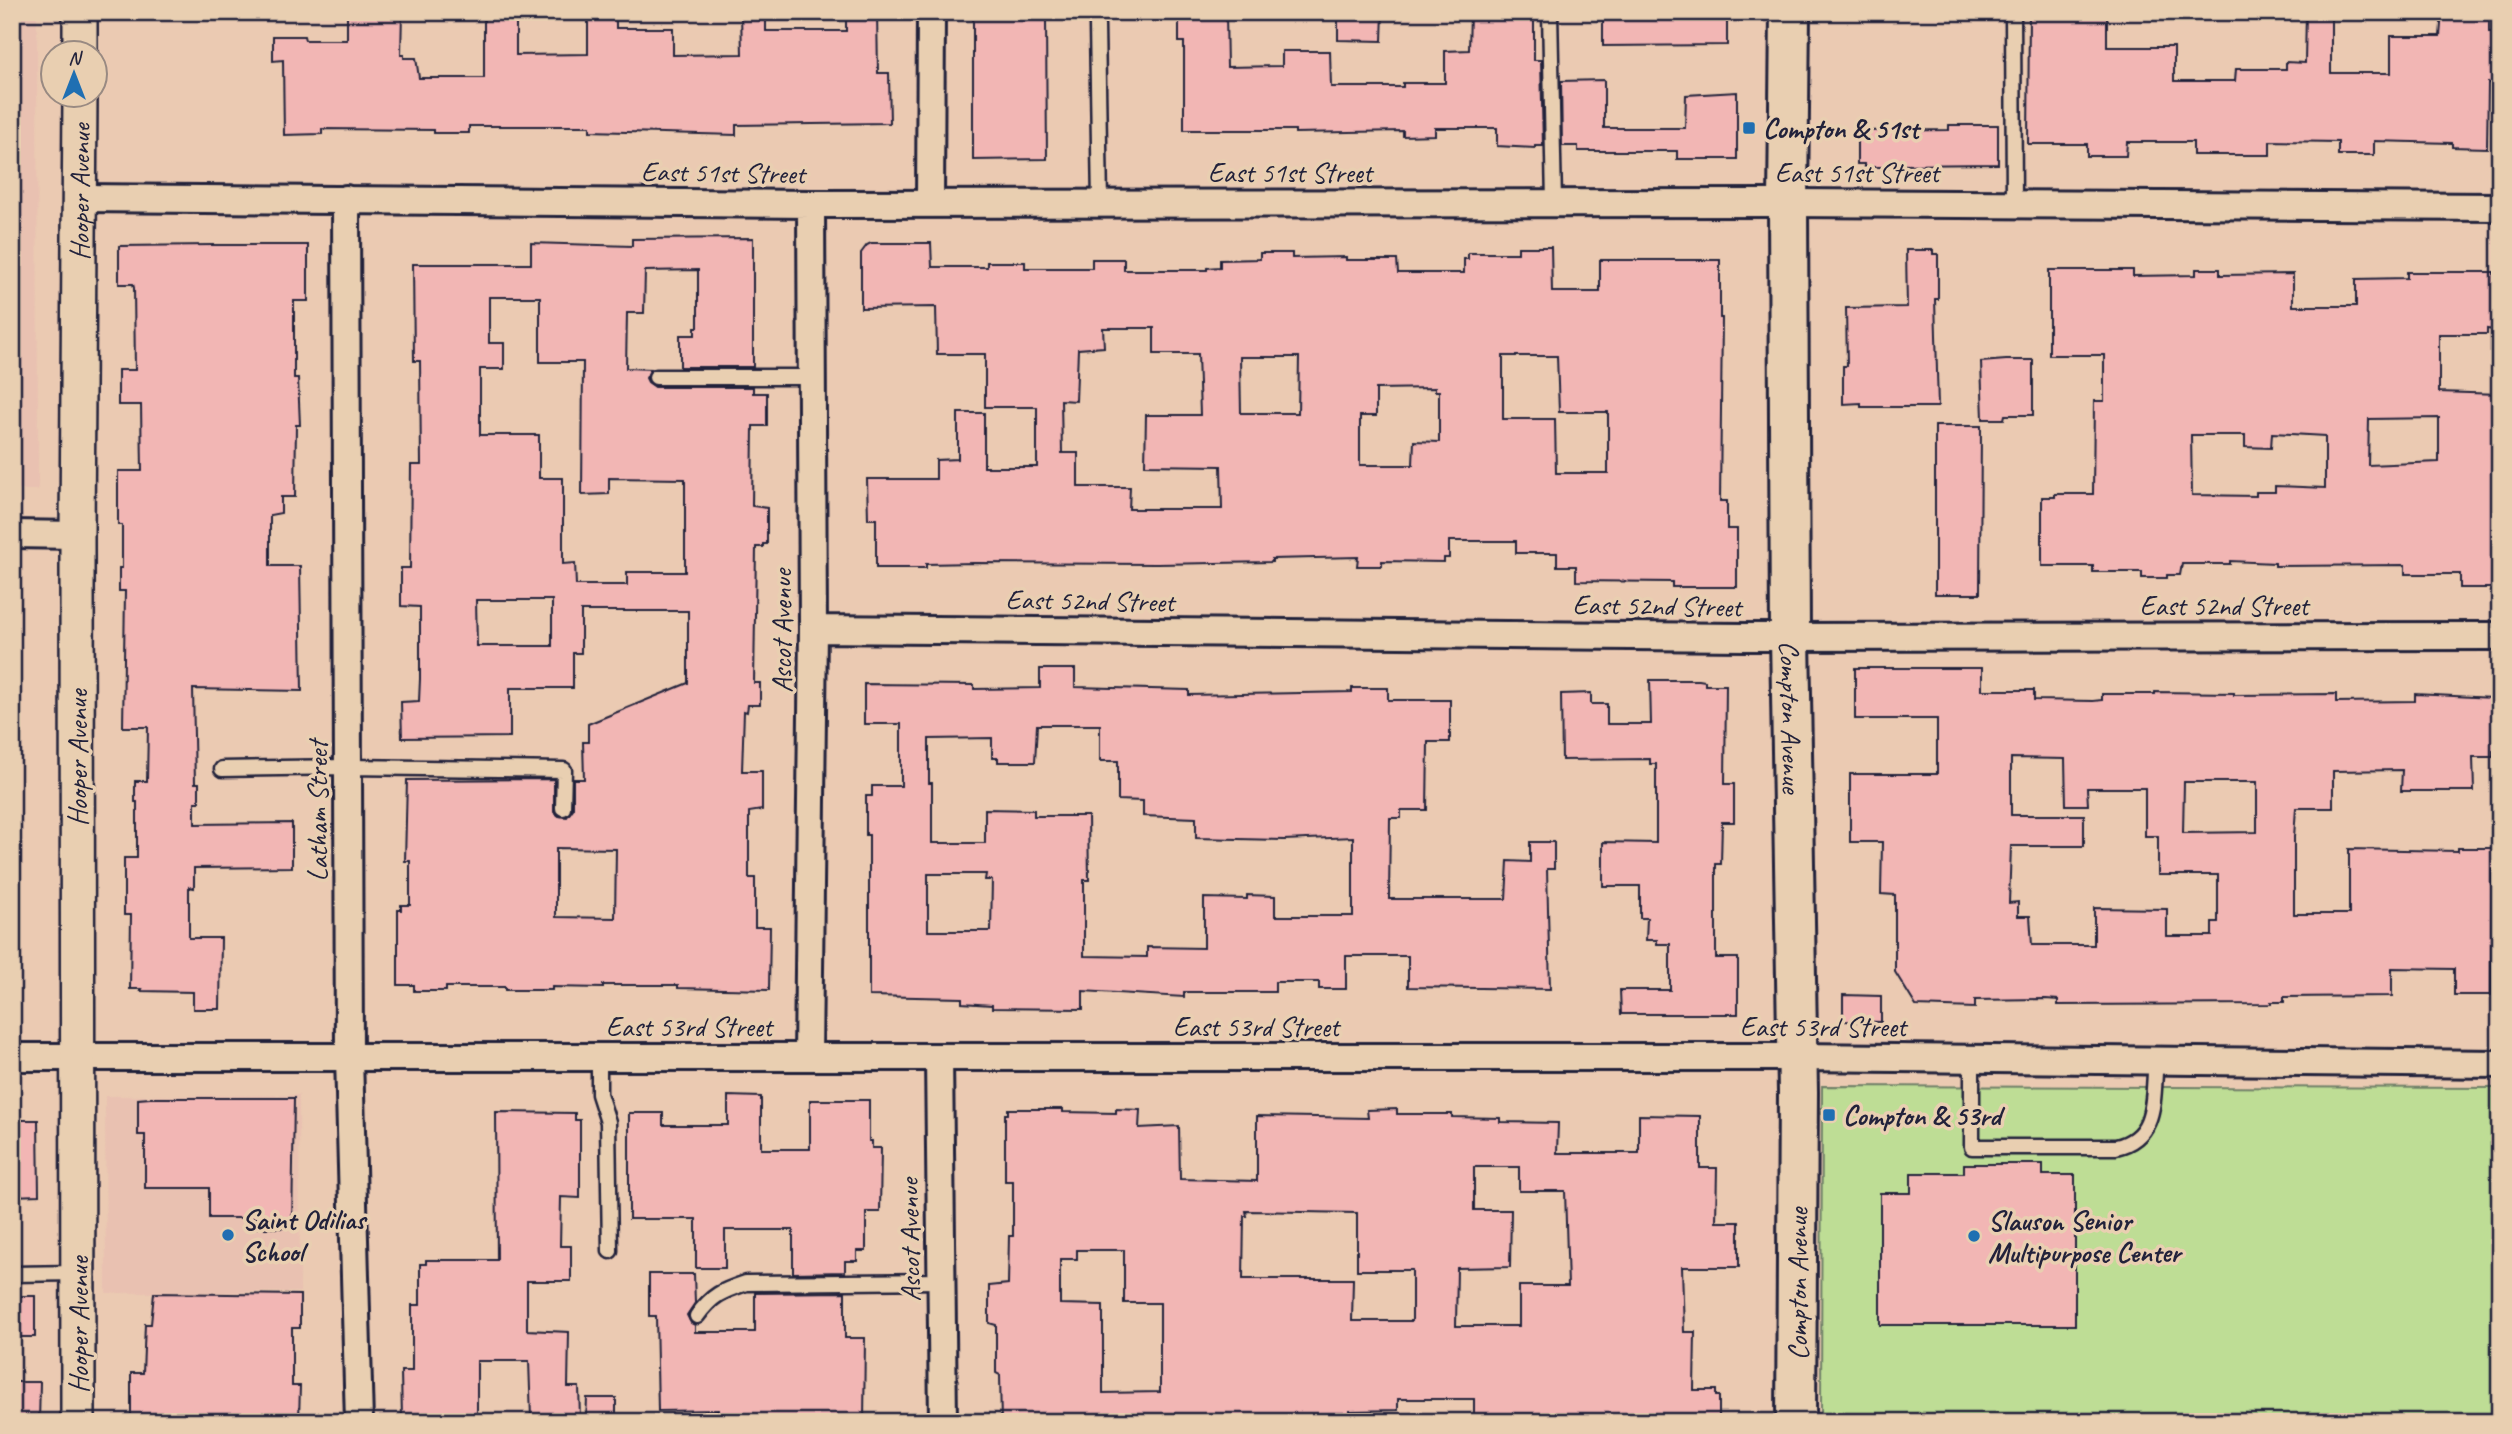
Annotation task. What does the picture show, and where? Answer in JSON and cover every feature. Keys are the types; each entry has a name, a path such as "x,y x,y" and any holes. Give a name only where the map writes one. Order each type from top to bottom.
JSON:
{"main road":[{"name":"Compton Avenue","path":"1790,12 1788,203 1790,637 1797,1057 1796,1422"}],"street":[{"path":"80,12 80,38"},
{"path":"930,204 931,12"},
{"name":"Hooper Avenue","path":"78,1422 77,535 80,108"},
{"name":"East 51st Street","path":"79,198 811,204 1788,203 2500,207"},
{"name":"Latham Street","path":"346,200 349,1057 359,1422"},
{"name":"Ascot Avenue","path":"807,1057 813,629 811,204"},
{"path":"12,534 77,535"},
{"name":"East 52nd Street","path":"813,629 1790,637 2500,636"},
{"name":"East 53rd Street","path":"12,1057 1797,1057 2500,1064"},
{"name":"Ascot Avenue","path":"939,1057 943,1422"}],"lane":[{"path":"1550,12 1554,203"},
{"path":"2013,12 2014,204"},
{"path":"1097,25 1100,204"},
{"path":"656,377 813,377"},
{"path":"222,769 348,767 564,770 563,808"},
{"path":"599,1057 599,1094 608,1122 610,1251"},
{"path":"1972,1059 1972,1147 2116,1147 2128,1144 2145,1131 2149,1121 2157,1061"},
{"path":"12,1274 79,1273"},
{"path":"697,1316 709,1300 724,1290 746,1283 941,1281"}],"shaded area":[{"path":"12,12 37,12 38,490 12,490"},
{"path":"299,1095 300,1292 106,1293 105,1096"}],"green space":[{"path":"1822,1086 2500,1088 2500,1422 1821,1422"}],"building":[{"path":"347,12 402,12 401,55 404,55 404,58 416,58 419,78 484,78 484,18 516,18 516,55 588,54 588,14 616,14 616,28 673,28 673,55 742,54 741,12 766,12 766,31 846,31 846,12 877,12 878,73 889,73 890,123 736,125 736,135 590,131 590,126 469,126 469,133 322,129 322,134 284,135 283,60 273,61 273,36 304,36 305,40 347,40"},
{"path":"973,12 1018,12 1018,20 1046,20 1047,159 973,160"},
{"path":"1338,12 1383,12 1382,41 1338,40"},
{"path":"1491,12 1534,12 1534,60 1541,60 1543,146 1497,146 1497,128 1435,128 1435,135 1403,136 1403,131 1295,133 1295,130 1184,130 1184,42 1179,42 1179,13 1226,13 1227,67 1282,66 1282,51 1330,51 1331,87 1403,87 1403,83 1445,83 1445,51 1469,50 1470,14 1491,15"},
{"path":"1603,12 1727,12 1727,45 1603,46"},
{"path":"2029,12 2107,12 2107,47 2174,47 2174,81 2235,81 2236,69 2286,69 2286,62 2305,63 2306,12 2331,12 2331,73 2391,73 2391,36 2440,36 2442,12 2489,12 2489,33 2500,33 2500,82 2488,83 2487,148 2452,147 2452,143 2374,141 2374,155 2338,155 2338,142 2270,141 2270,155 2193,155 2193,142 2127,142 2126,156 2087,156 2087,144 2028,144"},
{"path":"1604,80 1604,128 1685,128 1686,95 1737,92 1737,159 1677,159 1677,151 1578,151 1578,146 1562,146 1561,81"},
{"path":"1949,125 1998,125 1998,164 1864,167 1864,164 1857,164 1857,131 1949,130"},
{"path":"753,238 753,367 680,367 680,335 695,335 695,327 698,327 698,270 645,271 644,313 627,313 626,368 651,369 646,378 655,387 753,387 753,393 767,393 767,426 753,426 752,506 767,508 767,544 756,547 754,683 760,683 760,705 748,705 747,712 744,711 742,771 762,771 762,810 749,812 749,878 755,878 755,927 770,927 769,990 678,988 678,985 603,985 603,988 552,987 552,990 446,987 446,991 414,991 414,985 398,985 398,910 401,910 401,905 410,905 410,861 405,861 407,780 554,779 554,812 567,817 573,809 573,779 584,779 583,742 588,742 588,724 688,683 688,611 581,611 581,653 573,653 573,688 510,688 510,737 402,738 401,702 419,701 420,679 420,607 401,606 401,568 410,568 411,465 421,465 420,361 414,361 413,264 531,264 531,243 632,246 632,239","holes":["489,297 540,297 540,362 583,362 582,495 609,494 609,478 685,479 685,572 627,572 627,585 576,585 575,563 563,564 563,478 539,478 539,435 480,435 480,369 504,369 504,343 489,343","476,600 552,600 552,646 477,646","556,848 616,849 615,918 556,917"]},
{"path":"931,243 932,267 987,267 987,262 1025,262 1025,268 1092,268 1092,259 1124,259 1124,270 1207,270 1220,267 1220,260 1260,259 1260,253 1292,253 1292,258 1397,260 1398,273 1464,273 1464,259 1468,259 1468,253 1518,253 1518,247 1551,247 1552,292 1600,292 1600,260 1720,260 1720,501 1727,501 1727,529 1737,529 1737,587 1672,587 1672,582 1576,581 1576,566 1557,566 1557,553 1516,553 1516,541 1449,541 1449,558 1444,558 1444,562 1382,561 1382,566 1357,566 1358,557 1272,559 1272,562 974,563 926,564 926,568 876,568 876,519 868,519 867,479 936,479 936,460 958,459 958,413 984,413 984,467 1037,467 1037,407 985,407 985,354 937,354 936,307 861,308 861,253 867,245","holes":["1103,328 1154,328 1154,354 1198,354 1200,415 1146,415 1145,465 1221,466 1222,509 1129,509 1130,487 1078,487 1078,453 1062,453 1061,400 1076,401 1078,349 1104,347","1503,356 1557,356 1559,412 1608,412 1608,473 1556,473 1555,419 1503,419","1240,357 1299,357 1298,413 1241,413","1435,388 1435,391 1439,391 1439,442 1414,441 1413,465 1360,465 1360,416 1376,416 1376,389"]},
{"path":"308,245 308,301 294,301 294,378 298,378 300,425 296,425 295,497 281,497 281,513 270,515 270,566 300,566 302,691 193,689 195,783 199,783 199,802 195,802 195,824 292,823 292,867 194,868 194,888 189,887 189,938 221,938 220,1009 193,1009 193,992 130,989 131,915 124,915 124,858 137,858 135,781 147,781 148,727 123,727 125,591 119,591 122,525 118,525 118,471 142,471 141,405 118,405 118,370 135,370 134,288 133,284 119,284 119,246"},
{"path":"1906,250 1933,250 1933,254 1938,254 1938,299 1935,299 1938,407 1861,407 1861,403 1843,404 1843,366 1847,366 1846,308 1907,307"},
{"path":"2196,269 2220,269 2220,275 2293,274 2293,306 2356,306 2356,279 2407,278 2407,272 2494,272 2494,330 2487,329 2487,334 2439,334 2439,392 2500,394 2500,586 2460,588 2460,574 2405,574 2405,565 2275,566 2275,563 2230,561 2230,564 2182,564 2180,575 2167,575 2167,578 2142,578 2142,572 2093,572 2093,566 2042,566 2042,497 2055,497 2055,494 2093,494 2094,401 2104,401 2104,355 2049,355 2049,270 2133,270 2133,276 2196,275","holes":["2439,418 2439,462 2368,465 2369,419","2272,433 2325,436 2325,488 2275,486 2275,492 2256,492 2256,496 2192,495 2191,435 2245,435 2245,447 2271,448"]},
{"path":"2033,360 2033,415 2005,415 2004,419 1983,419 1981,362"},
{"path":"1935,426 1981,426 1980,594 1935,594"},
{"path":"1855,668 1982,668 1982,690 2034,690 2034,700 2093,701 2102,700 2102,694 2155,692 2234,695 2336,694 2336,702 2415,701 2415,694 2493,698 2493,705 2496,705 2495,724 2500,724 2500,751 2493,751 2493,757 2473,757 2474,791 2401,791 2402,770 2333,771 2333,808 2296,808 2294,837 2294,914 2349,914 2349,849 2458,851 2458,848 2500,848 2500,870 2492,870 2491,995 2454,995 2454,969 2392,968 2392,996 2284,997 2284,1002 2271,1004 2058,1005 2058,1000 2046,999 1975,1000 1975,1008 1916,1006 1895,972 1895,895 1881,894 1882,842 1850,842 1850,774 1937,774 1937,719 1855,719","holes":["2011,758 2065,759 2066,805 2088,805 2087,788 2145,788 2145,836 2158,836 2158,875 2218,875 2218,922 2212,922 2212,936 2167,936 2167,909 2094,908 2094,945 2032,945 2030,916 2018,916 2018,902 2009,903 2011,846 2084,846 2084,815 2011,815","2184,782 2257,782 2257,832 2183,833"]},
{"path":"1040,669 1075,669 1075,687 1189,690 1189,695 1352,692 1352,688 1388,688 1388,700 1450,700 1450,742 1428,742 1427,810 1401,810 1401,818 1390,818 1389,899 1506,899 1508,861 1530,862 1530,842 1554,842 1554,869 1547,869 1550,989 1408,987 1408,956 1346,956 1346,989 1319,989 1319,982 1275,982 1275,992 1184,992 1184,997 1083,991 1083,1009 992,1008 992,1005 962,1003 962,998 869,996 869,835 866,835 866,796 872,796 872,786 901,786 901,724 864,724 864,684 974,685 974,689 1040,688","holes":["1037,725 1100,725 1100,761 1118,761 1118,800 1143,801 1143,816 1196,818 1196,838 1284,840 1353,837 1353,916 1275,916 1275,896 1247,895 1247,899 1204,898 1204,948 1147,947 1147,957 1084,956 1084,880 1089,880 1088,816 1034,816 1034,810 985,809 985,843 932,843 929,739 992,738 992,758 998,758 998,762 1035,762","928,874 986,874 985,880 992,880 991,931 928,931"]},
{"path":"1650,680 1699,680 1705,681 1705,685 1726,685 1725,784 1734,784 1734,822 1722,822 1721,864 1716,864 1716,958 1738,958 1738,1014 1621,1014 1620,990 1670,990 1670,944 1657,944 1657,940 1646,940 1647,918 1640,918 1640,886 1603,886 1603,842 1656,843 1656,764 1650,764 1650,759 1562,760 1561,694 1591,693 1591,704 1607,704 1607,724 1651,724"},
{"path":"1843,995 1881,996 1881,1022 1843,1021"},
{"path":"728,1096 761,1097 761,1149 810,1149 810,1100 869,1100 869,1141 872,1141 872,1148 881,1148 880,1212 866,1212 866,1251 857,1251 857,1261 845,1261 845,1272 793,1273 793,1230 725,1230 725,1268 696,1268 696,1219 629,1219 629,1113 663,1113 663,1125 728,1125"},
{"path":"294,1098 292,1228 256,1228 256,1218 209,1218 209,1188 145,1188 145,1135 138,1135 138,1099"},
{"path":"1008,1109 1116,1113 1116,1109 1140,1110 1139,1128 1179,1126 1180,1179 1257,1181 1257,1116 1368,1118 1367,1110 1397,1109 1397,1114 1452,1114 1452,1117 1500,1118 1500,1122 1558,1123 1557,1153 1639,1153 1639,1115 1700,1116 1700,1168 1717,1168 1716,1222 1739,1222 1739,1267 1682,1267 1684,1332 1695,1332 1694,1390 1716,1390 1716,1396 1719,1396 1719,1422 1577,1422 1577,1415 1509,1414 1509,1422 1474,1422 1474,1399 1398,1399 1398,1410 1350,1411 1350,1419 1281,1417 1281,1420 1251,1422 1001,1422 1000,1375 996,1373 996,1325 989,1323 989,1286 1008,1284 1009,1236 1013,1236 1013,1181 1005,1181 1005,1114 1008,1114","holes":["1474,1167 1519,1167 1519,1191 1565,1191 1568,1286 1519,1286 1519,1326 1456,1326 1457,1268 1510,1267 1511,1210 1474,1210","1246,1211 1357,1213 1357,1270 1412,1270 1412,1321 1352,1321 1353,1279 1243,1279 1244,1216 1247,1216","1077,1250 1124,1250 1124,1303 1160,1303 1160,1392 1103,1393 1103,1305 1060,1304 1060,1259 1077,1259"]},
{"path":"496,1112 575,1113 575,1120 580,1120 580,1198 561,1197 560,1246 571,1246 571,1281 527,1281 527,1330 569,1332 568,1387 579,1387 580,1417 531,1418 529,1361 477,1361 477,1421 402,1418 401,1371 412,1371 412,1305 420,1305 420,1264 426,1264 426,1260 497,1260"},
{"path":"12,1120 38,1120 39,1195 12,1196"},
{"name":"Slauson Senior Multipurpose Center","path":"1964,1164 2043,1164 2043,1175 2075,1175 2075,1325 1880,1325 1880,1193 1911,1193 1911,1173 1964,1173"},
{"path":"649,1274 694,1274 695,1303 687,1315 695,1325 695,1332 755,1332 755,1293 845,1292 845,1338 865,1338 864,1422 718,1422 718,1410 658,1411 656,1316 649,1316"},
{"path":"154,1293 300,1295 300,1328 292,1328 292,1386 300,1386 299,1419 131,1417 131,1373 143,1373 145,1324 151,1324"},
{"path":"12,1296 35,1296 35,1337 12,1337"},
{"path":"12,1382 40,1382 39,1422 12,1422"},
{"path":"587,1398 616,1398 616,1422 586,1422"}],"place":[{"name":"Compton & 51st","path":"1749,128"},
{"name":"Compton & 53rd","path":"1829,1115"},
{"name":"Saint Odilias School","path":"228,1235"},
{"name":"Slauson Senior Multipurpose Center","path":"1974,1236"}]}
